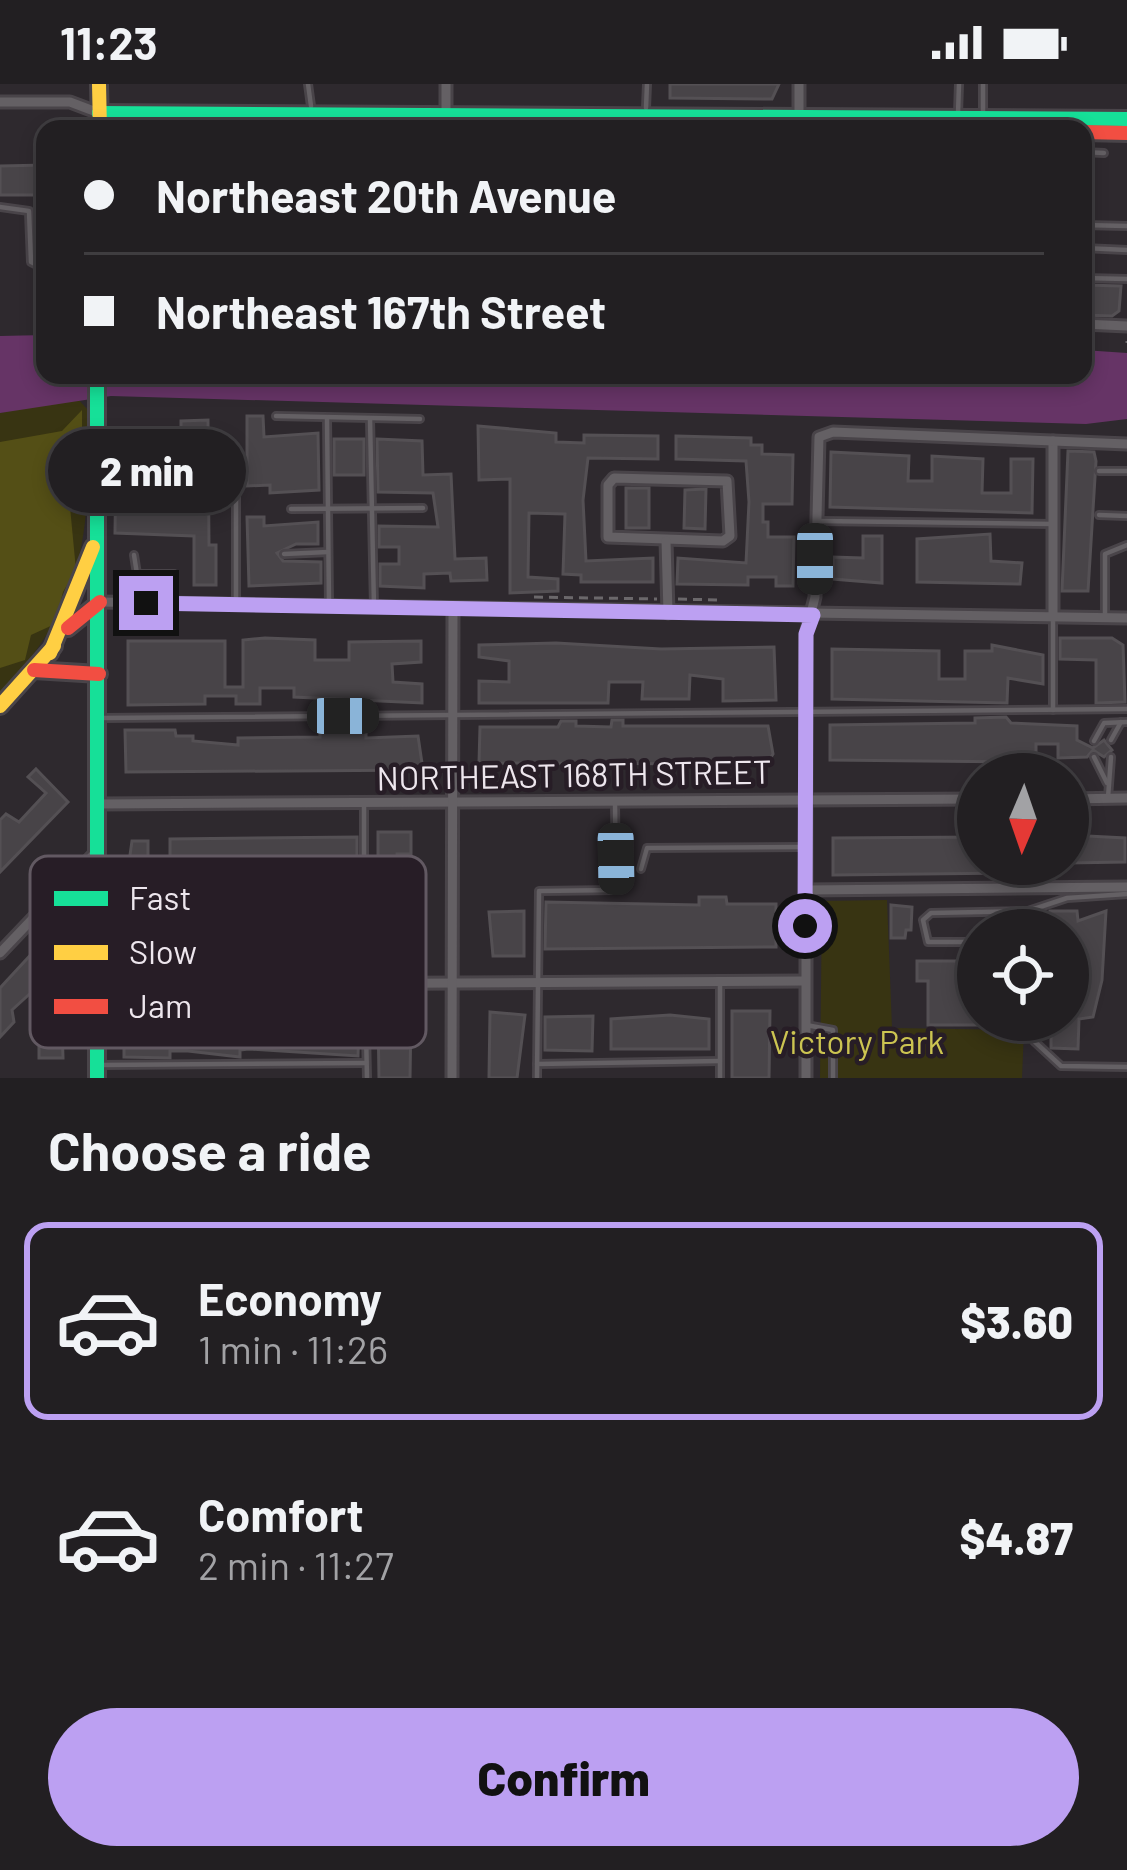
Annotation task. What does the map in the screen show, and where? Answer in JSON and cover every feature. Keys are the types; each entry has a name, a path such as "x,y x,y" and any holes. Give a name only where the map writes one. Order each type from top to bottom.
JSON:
{"street":[{"path":"99,84 100,120"},
{"path":"446,84 446,120"},
{"path":"799,84 799,120"},
{"path":"0,102 70,102 98,120"},
{"path":"123,120 311,112 419,120"},
{"path":"605,120 646,114 738,120"},
{"path":"1092,121 1127,119"},
{"path":"890,120 1005,120"},
{"path":"1092,132 1127,133"},
{"path":"1092,324 1127,326"},
{"path":"97,384 98,856"},
{"path":"806,1078 806,634 813,615 817,443 833,432 1127,444"},
{"path":"1053,441 1053,616"},
{"path":"610,480 727,481 728,540 666,541 608,537 610,480"},
{"path":"50,653 92,558 99,506"},
{"path":"666,541 668,613"},
{"path":"0,706 50,653 76,617 100,602 1127,618"},
{"path":"452,1078 453,608"},
{"path":"34,670 99,674"},
{"path":"1089,798 1127,798"},
{"name":"NORTHEAST 168TH STREET","path":"98,804 957,799"},
{"path":"92,856 98,850"},
{"path":"806,890 1127,890"},
{"path":"0,953 30,921"},
{"path":"426,984 804,981"}],"lane":[{"path":"308,84 311,112"},
{"path":"646,84 646,114"},
{"path":"958,84 958,117"},
{"path":"983,84 983,118"},
{"path":"1092,152 1104,153"},
{"path":"0,207 29,211 31,262 36,264"},
{"path":"1092,226 1127,226"},
{"path":"1092,248 1127,250"},
{"path":"1092,278 1127,279"},
{"path":"276,416 420,419"},
{"path":"327,418 329,606"},
{"path":"370,419 374,607"},
{"path":"236,456 236,604"},
{"path":"1099,471 1127,471"},
{"path":"291,509 423,508"},
{"path":"1099,515 1127,516"},
{"path":"815,521 1053,524"},
{"path":"1105,618 1105,554 1127,544"},
{"path":"284,554 328,552"},
{"path":"134,556 137,574 174,574 173,603"},
{"path":"1053,616 1053,710"},
{"path":"98,718 1127,710"},
{"path":"1111,740 1124,722"},
{"path":"1094,741 1098,727 1124,722"},
{"path":"1094,757 1107,783"},
{"path":"1108,798 1111,757"},
{"path":"537,1078 539,891 616,890 615,802"},
{"path":"364,804 364,856"},
{"path":"641,869 647,848 806,847"},
{"path":"1034,909 1067,898 1127,890"},
{"path":"957,912 931,913 923,920 928,942 957,942"},
{"path":"720,982 721,1078"},
{"path":"806,1025 833,1030 833,1078"},
{"path":"1034,1041 1061,1066 1127,1067"},
{"path":"366,1048 367,1078"},
{"path":"537,1064 720,1061"},
{"path":"97,1071 366,1064"}],"path":[{"path":"519,597 736,601"}],"green space":[{"path":"77,398 88,410 88,454 84,530 77,563 51,628 0,695 0,413"},
{"name":"Victory Park","path":"887,900 892,1028 957,1029 957,1041 1024,1041 1022,1078 820,1078 822,901"}],"shaded area":[{"path":"36,335 36,384 1092,384 1092,351 1127,353 1127,419 1086,424 111,396 0,413 0,336"},
{"path":"82,410 82,487 70,507 76,570 63,592 55,624 31,635 25,660 0,668 0,442 62,431"}],"building":[{"path":"670,84 779,84 772,99 670,98"},
{"path":"36,165 36,195 0,195 0,166"},
{"path":"1092,285 1121,286 1119,311 1112,316 1092,315"},
{"path":"247,416 263,416 264,437 318,433 319,490 270,493 270,485 247,486"},
{"path":"208,420 209,545 216,545 216,585 194,585 194,536 115,533 116,464 166,465 167,450 181,450 181,421"},
{"path":"478,426 556,433 556,442 584,443 584,435 658,436 658,459 588,458 583,500 586,561 653,558 653,582 581,582 581,575 563,574 565,514 529,513 528,577 558,579 558,591 510,593 510,479 479,480"},
{"path":"676,436 751,438 751,445 762,445 762,454 793,455 792,504 763,504 763,522 768,522 768,537 794,537 793,586 776,586 776,577 748,577 748,585 677,584 678,558 746,563 749,502 746,461 676,459"},
{"path":"334,439 364,439 364,475 334,475"},
{"path":"377,439 422,441 423,475 451,474 455,559 486,558 487,580 451,581 450,573 424,574 424,588 380,586 380,564 399,564 399,547 379,547 379,526 438,527 433,493 378,492"},
{"path":"1068,451 1094,452 1096,461 1088,591 1062,591"},
{"path":"831,452 909,456 908,481 932,481 932,456 983,459 982,493 1011,493 1011,459 1033,459 1032,513 830,507"},
{"path":"626,488 649,488 649,528 626,528"},
{"path":"706,489 705,529 684,528 685,490"},
{"path":"247,517 264,517 264,526 318,522 318,544 296,544 277,553 283,561 321,562 321,583 249,586"},
{"path":"990,534 991,561 1022,563 1020,584 917,582 917,539"},
{"path":"863,536 882,536 882,583 833,579 833,557 863,558"},
{"path":"1060,638 1112,638 1123,645 1125,702 1096,703 1096,660 1060,659"},
{"path":"243,640 315,640 315,660 349,660 349,642 421,641 421,662 392,664 393,682 422,684 422,703 294,697 294,688 260,688 260,704 236,704 236,696 205,696 205,704 128,705 128,641 225,641 225,687 243,687"},
{"path":"556,643 661,649 774,647 776,700 723,701 723,679 690,675 689,699 642,699 643,682 609,682 608,703 479,703 479,681 509,682 509,661 479,657 479,645"},
{"path":"992,645 1043,655 1043,684 1008,678 1007,703 832,699 832,649 939,651 939,679 965,679 965,651 992,651"},
{"path":"975,718 1077,726 1077,740 1093,748 1104,740 1112,750 1104,757 1093,750 1089,755 1058,753 1058,744 1036,744 1036,753 957,753 957,761 830,760 830,725 975,723"},
{"path":"612,720 623,720 623,726 768,726 773,754 768,762 722,764 479,763 480,727 558,727 561,721 576,721 576,726 611,727"},
{"path":"366,727 366,738 418,736 423,770 126,772 125,730 175,730 176,736 193,736 193,741 238,745 238,738 320,737 320,728"},
{"path":"36,769 68,802 0,872 0,820 6,814 19,822 46,793 28,777"},
{"path":"378,832 411,832 411,854 378,856"},
{"path":"1089,836 1125,838 1125,862 1089,863"},
{"path":"357,837 357,856 170,856 170,839"},
{"path":"957,837 957,874 833,875 833,838"},
{"path":"132,841 148,841 148,856 130,856"},
{"path":"699,897 726,897 727,904 776,904 776,947 545,949 546,902 699,905"},
{"path":"891,905 912,907 911,930 906,930 905,938 891,938"},
{"path":"524,911 524,956 493,956 489,912"},
{"path":"1106,911 1102,980 1089,1018 1089,917"},
{"path":"30,956 30,994 12,1010 14,1022 0,1037 0,988"},
{"path":"917,961 957,961 957,1025 928,1025 928,981 917,981"},
{"path":"732,1011 770,1011 769,1078 732,1078"},
{"path":"490,1012 525,1015 517,1078 489,1078"},
{"path":"670,1015 709,1019 709,1049 611,1049 611,1019"},
{"path":"593,1016 592,1051 545,1050 545,1017"},
{"path":"1051,1041 1078,1041 1078,1049 1051,1048"},
{"path":"39,1048 63,1048 63,1058 39,1058"},
{"path":"124,1048 358,1048 358,1056 249,1049 240,1050 240,1057 170,1051 170,1058 124,1057"},
{"path":"379,1048 410,1048 410,1078 379,1078"}],"traffic: fast":[{"path":"99,113 1127,119"},
{"path":"99,113 120,120"},
{"path":"97,384 97,856"},
{"path":"97,1048 97,1078"}],"traffic: slow":[{"path":"99,84 100,120"},
{"path":"50,653 93,547"},
{"path":"0,706 54,646"}],"traffic: jam":[{"path":"1092,132 1127,133"},
{"path":"68,628 100,602"},
{"path":"34,670 99,674"}],"route":[{"path":"146,603 813,615 806,634 805,926"}]}
